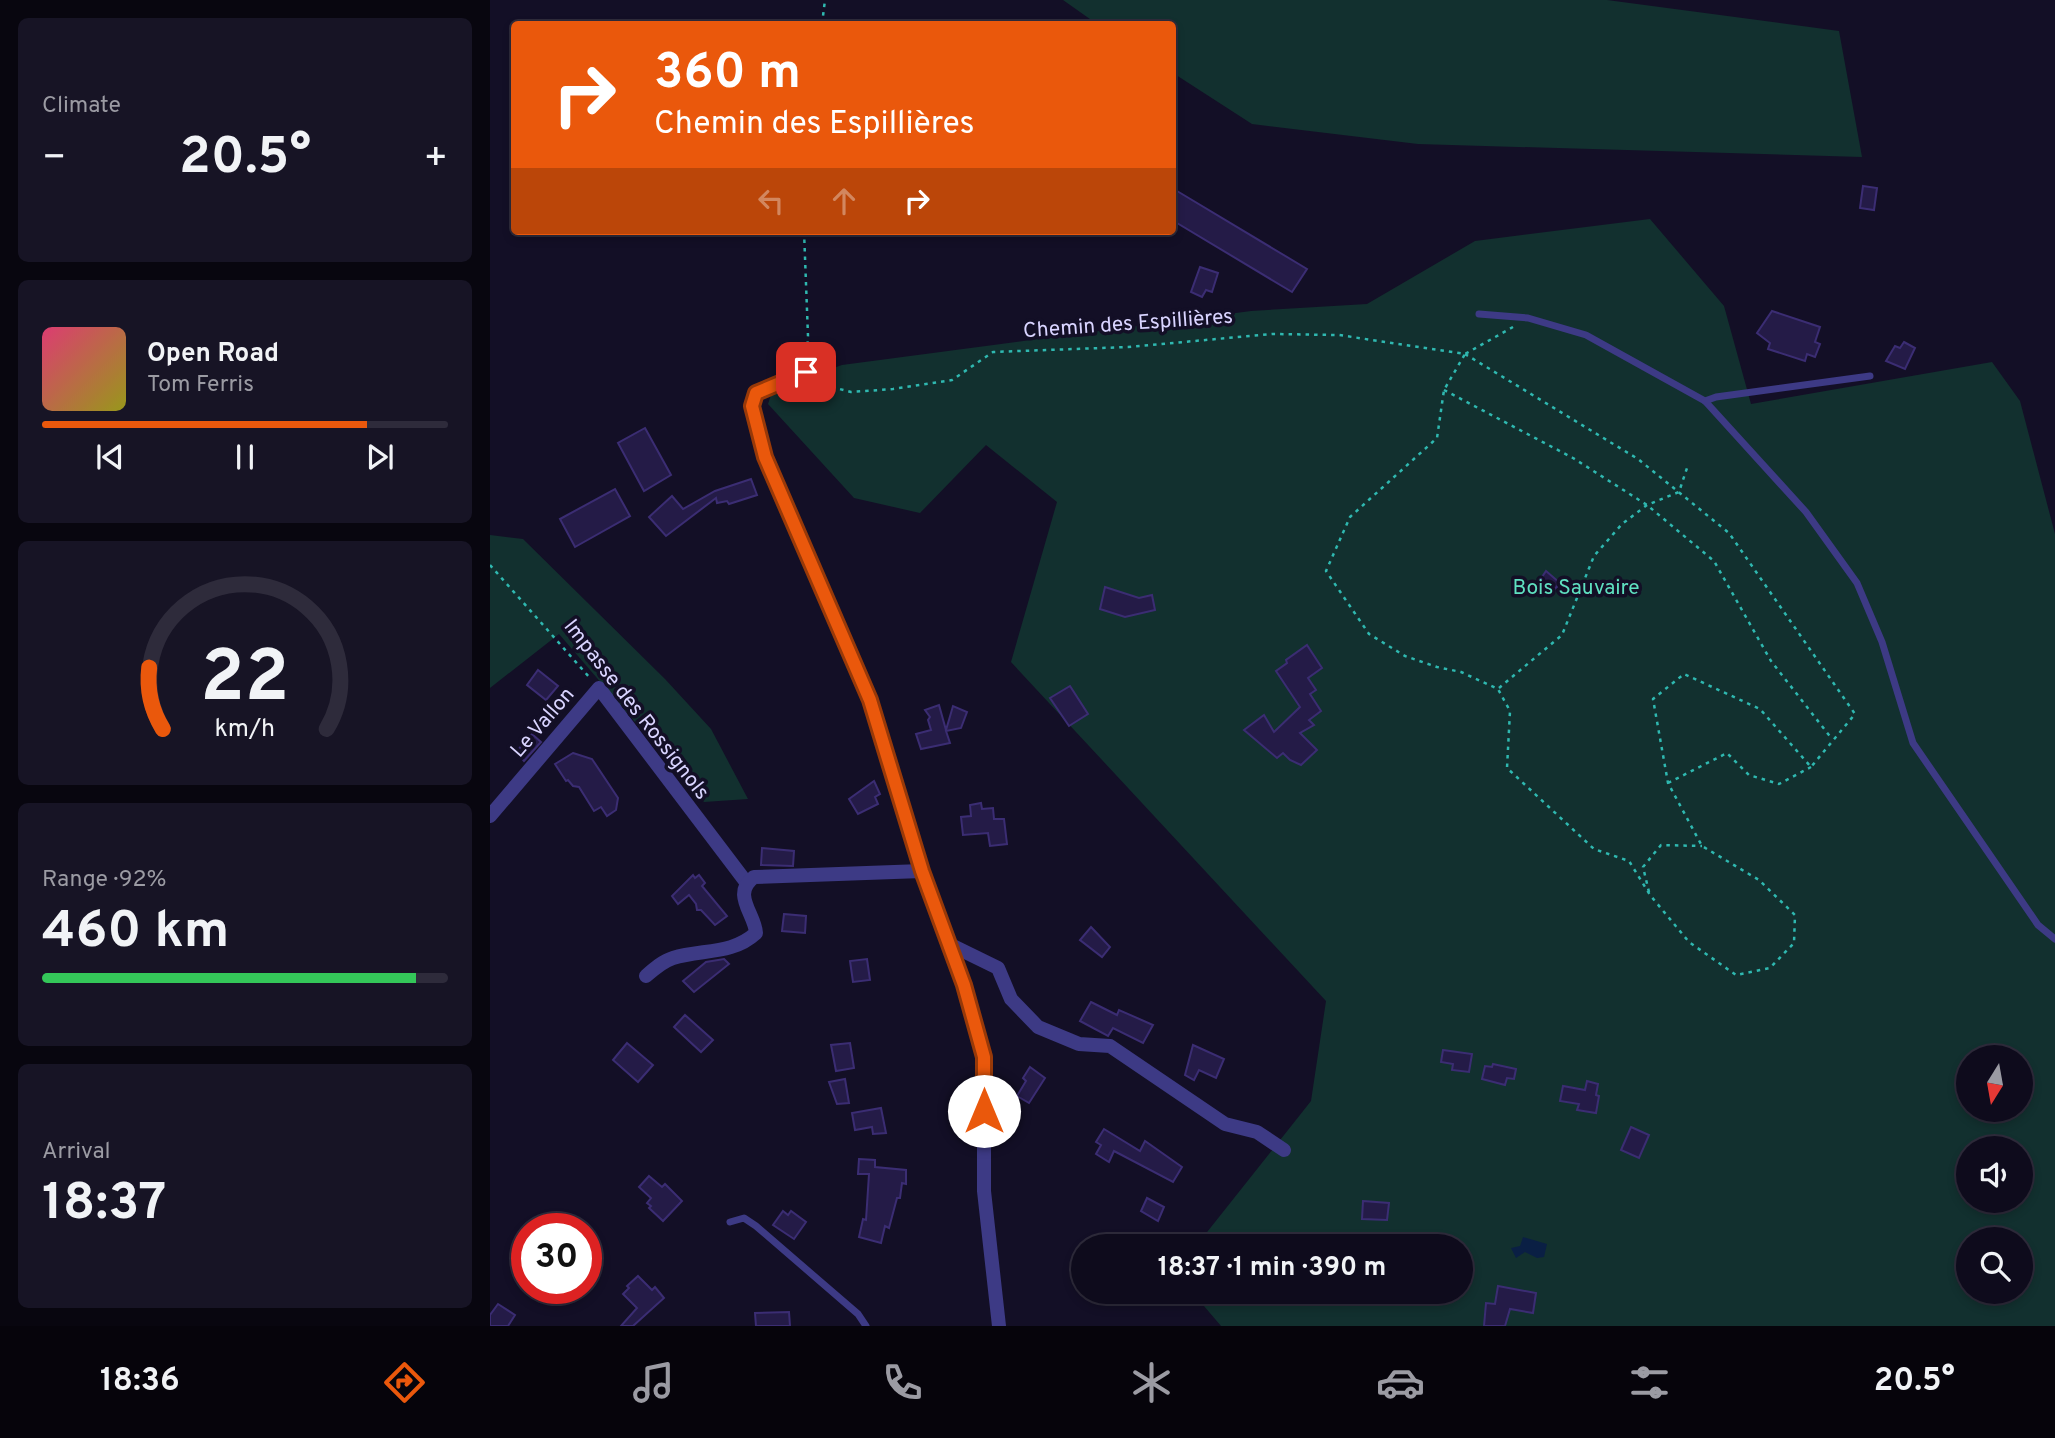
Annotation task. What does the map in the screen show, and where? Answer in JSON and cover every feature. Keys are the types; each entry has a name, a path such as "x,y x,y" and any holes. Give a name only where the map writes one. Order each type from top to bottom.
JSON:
{"street":[{"path":"806,372 756,393 752,406 765,457 870,700 922,871 951,945 984,1057 984,1191 999,1326"},
{"name":"Le Vallon","path":"490,816 599,688"},
{"name":"Impasse des Rossignols","path":"599,688 746,882"},
{"path":"646,976 673,958 736,948 756,933 756,925 745,908 746,882 754,877 922,871"},
{"path":"951,945 998,968 1011,999 1038,1027 1079,1044 1110,1046 1225,1124 1257,1132 1284,1150"}],"lane":[{"path":"1479,314 1528,318 1586,335 1705,401 1807,512 1857,583 1882,642 1913,743 2038,925 2055,939"},
{"path":"1705,401 1716,397 1870,376"},
{"path":"730,1222 744,1218 756,1226 858,1314 866,1326"}],"path":[{"path":"822,21 825,0"},
{"path":"804,235 808,336 806,372"},
{"path":"1528,318 1465,354 1444,390 1437,438 1350,517 1326,571 1369,634 1405,656 1461,672 1498,689 1510,711 1507,768 1594,849 1629,861 1650,895 1689,942 1736,975 1770,968 1794,943 1795,915 1759,880 1702,846 1661,845 1643,867 1650,895"},
{"name":"Chemin des Espillières","path":"806,372 828,386 851,392 893,389 952,380 993,352 1128,347 1272,334 1339,335 1465,354"},
{"path":"1465,354 1638,459 1729,533 1855,714 1811,767 1779,784 1749,775 1727,752 1668,783"},
{"path":"1444,390 1573,458 1647,505 1714,561 1771,661 1832,739"},
{"path":"1498,689 1562,635 1594,556 1622,524 1647,505 1679,492 1688,466"},
{"name":"Impasse des Rossignols","path":"490,565 599,688"},
{"path":"1702,846 1668,783 1653,699 1684,674 1760,709 1811,767"}],"green space":[{"path":"1063,0 1607,0 1839,31 1862,157 1418,144 1252,124 1176,75 1176,21 1093,21"},
{"name":"Bois Sauvaire","path":"1650,219 1724,306 1751,404 1992,362 2020,401 2055,534 2055,1326 1221,1326 1202,1304 1473,1304 1473,1234 1206,1234 1311,1101 1326,1001 1011,662 1057,502 986,445 920,513 854,498 768,404 773,389 842,365 1251,311 1367,304 1475,241"},
{"path":"490,535 523,539 665,679 711,729 748,799 704,802 559,634 490,688"}],"water":[{"path":"1523,1237 1547,1244 1544,1257 1537,1258 1525,1252 1516,1258 1511,1248 1520,1246"}],"building":[{"path":"1863,186 1877,188 1874,210 1860,208"},
{"path":"1176,190 1307,269 1292,292 1176,222"},
{"path":"1200,267 1218,273 1212,292 1206,290 1202,297 1191,292"},
{"path":"1772,311 1820,327 1815,342 1820,344 1815,357 1807,354 1805,361 1768,349 1770,343 1757,333"},
{"path":"1904,342 1915,348 1905,369 1886,361 1895,346 1900,348"},
{"path":"645,428 671,475 644,491 618,443"},
{"path":"751,479 757,495 729,504 727,501 717,503 716,498 666,536 649,517 672,496 683,509 715,491"},
{"path":"615,489 630,516 575,547 560,519"},
{"path":"1546,571 1560,583 1551,594 1538,583"},
{"path":"1105,587 1139,598 1152,595 1155,610 1125,617 1100,609"},
{"path":"1307,645 1322,668 1308,678 1316,690 1310,694 1321,711 1309,720 1314,725 1300,733 1317,750 1301,765 1283,753 1277,758 1244,730 1264,715 1274,732 1300,707 1276,671"},
{"path":"538,670 558,686 546,700 527,685"},
{"path":"1070,686 1088,714 1069,726 1050,698"},
{"path":"939,705 946,730 953,706 967,712 961,728 946,731 950,743 921,749 916,734 931,730 928,720 930,717 925,710"},
{"path":"532,734 541,742 524,761 516,752"},
{"path":"573,753 592,759 618,798 616,810 607,816 601,807 594,811 579,787 566,781 555,764"},
{"path":"874,781 880,794 875,797 878,804 858,814 849,799"},
{"path":"981,803 982,809 993,808 994,819 1004,819 1007,844 990,846 988,833 963,835 961,817 971,816 970,805"},
{"path":"762,848 794,851 793,866 761,865"},
{"path":"693,875 695,878 699,875 705,883 702,886 727,916 715,925 701,910 697,910 689,895 678,904 672,896"},
{"path":"784,914 806,916 805,933 782,931"},
{"path":"1091,927 1110,947 1102,957 1080,940"},
{"path":"724,959 729,964 694,992 683,981 706,962"},
{"path":"867,959 870,980 853,982 850,961"},
{"path":"1091,1002 1117,1015 1119,1010 1153,1025 1143,1043 1113,1028 1108,1036 1080,1021"},
{"path":"685,1015 713,1040 701,1052 674,1027"},
{"path":"627,1043 653,1065 638,1082 613,1060"},
{"path":"850,1043 854,1068 836,1071 831,1045"},
{"path":"1193,1045 1224,1059 1216,1078 1199,1070 1194,1080 1185,1075"},
{"path":"1443,1050 1472,1054 1469,1072 1452,1070 1453,1064 1441,1062"},
{"path":"1493,1064 1516,1069 1514,1079 1507,1078 1505,1085 1482,1079 1485,1066 1492,1067"},
{"path":"1030,1067 1045,1078 1029,1103 1017,1096"},
{"path":"845,1079 849,1103 837,1104 829,1082"},
{"path":"1587,1081 1598,1084 1596,1113 1577,1110 1579,1104 1560,1101 1563,1086 1585,1090"},
{"path":"881,1108 886,1133 873,1134 872,1127 855,1130 852,1113"},
{"path":"1631,1127 1649,1135 1639,1158 1621,1150"},
{"path":"1104,1129 1140,1151 1145,1141 1182,1167 1173,1182 1114,1151 1109,1162 1096,1154 1101,1145 1096,1142"},
{"path":"859,1159 875,1160 875,1167 906,1170 906,1184 902,1183 900,1198 897,1198 889,1228 885,1226 881,1243 859,1237 863,1219 866,1220 869,1174 858,1174"},
{"path":"649,1176 662,1187 665,1184 682,1201 663,1221 649,1208 651,1206 647,1203 651,1198 639,1187"},
{"path":"1147,1198 1164,1207 1158,1221 1141,1211"},
{"path":"1363,1201 1389,1203 1387,1220 1362,1219"},
{"path":"783,1211 788,1215 791,1211 806,1222 794,1239 773,1225"},
{"path":"638,1276 652,1290 655,1287 664,1298 633,1326 621,1326 637,1308 623,1294"},
{"path":"1498,1286 1536,1293 1533,1313 1510,1309 1505,1326 1484,1326 1486,1303 1495,1304"},
{"path":"498,1304 515,1315 508,1326 490,1326 490,1315"},
{"path":"789,1312 790,1326 756,1326 755,1313"}],"route":[{"path":"806,372 756,393 752,406 765,457 870,700 922,871 951,945 984,1057 984,1111"}]}
